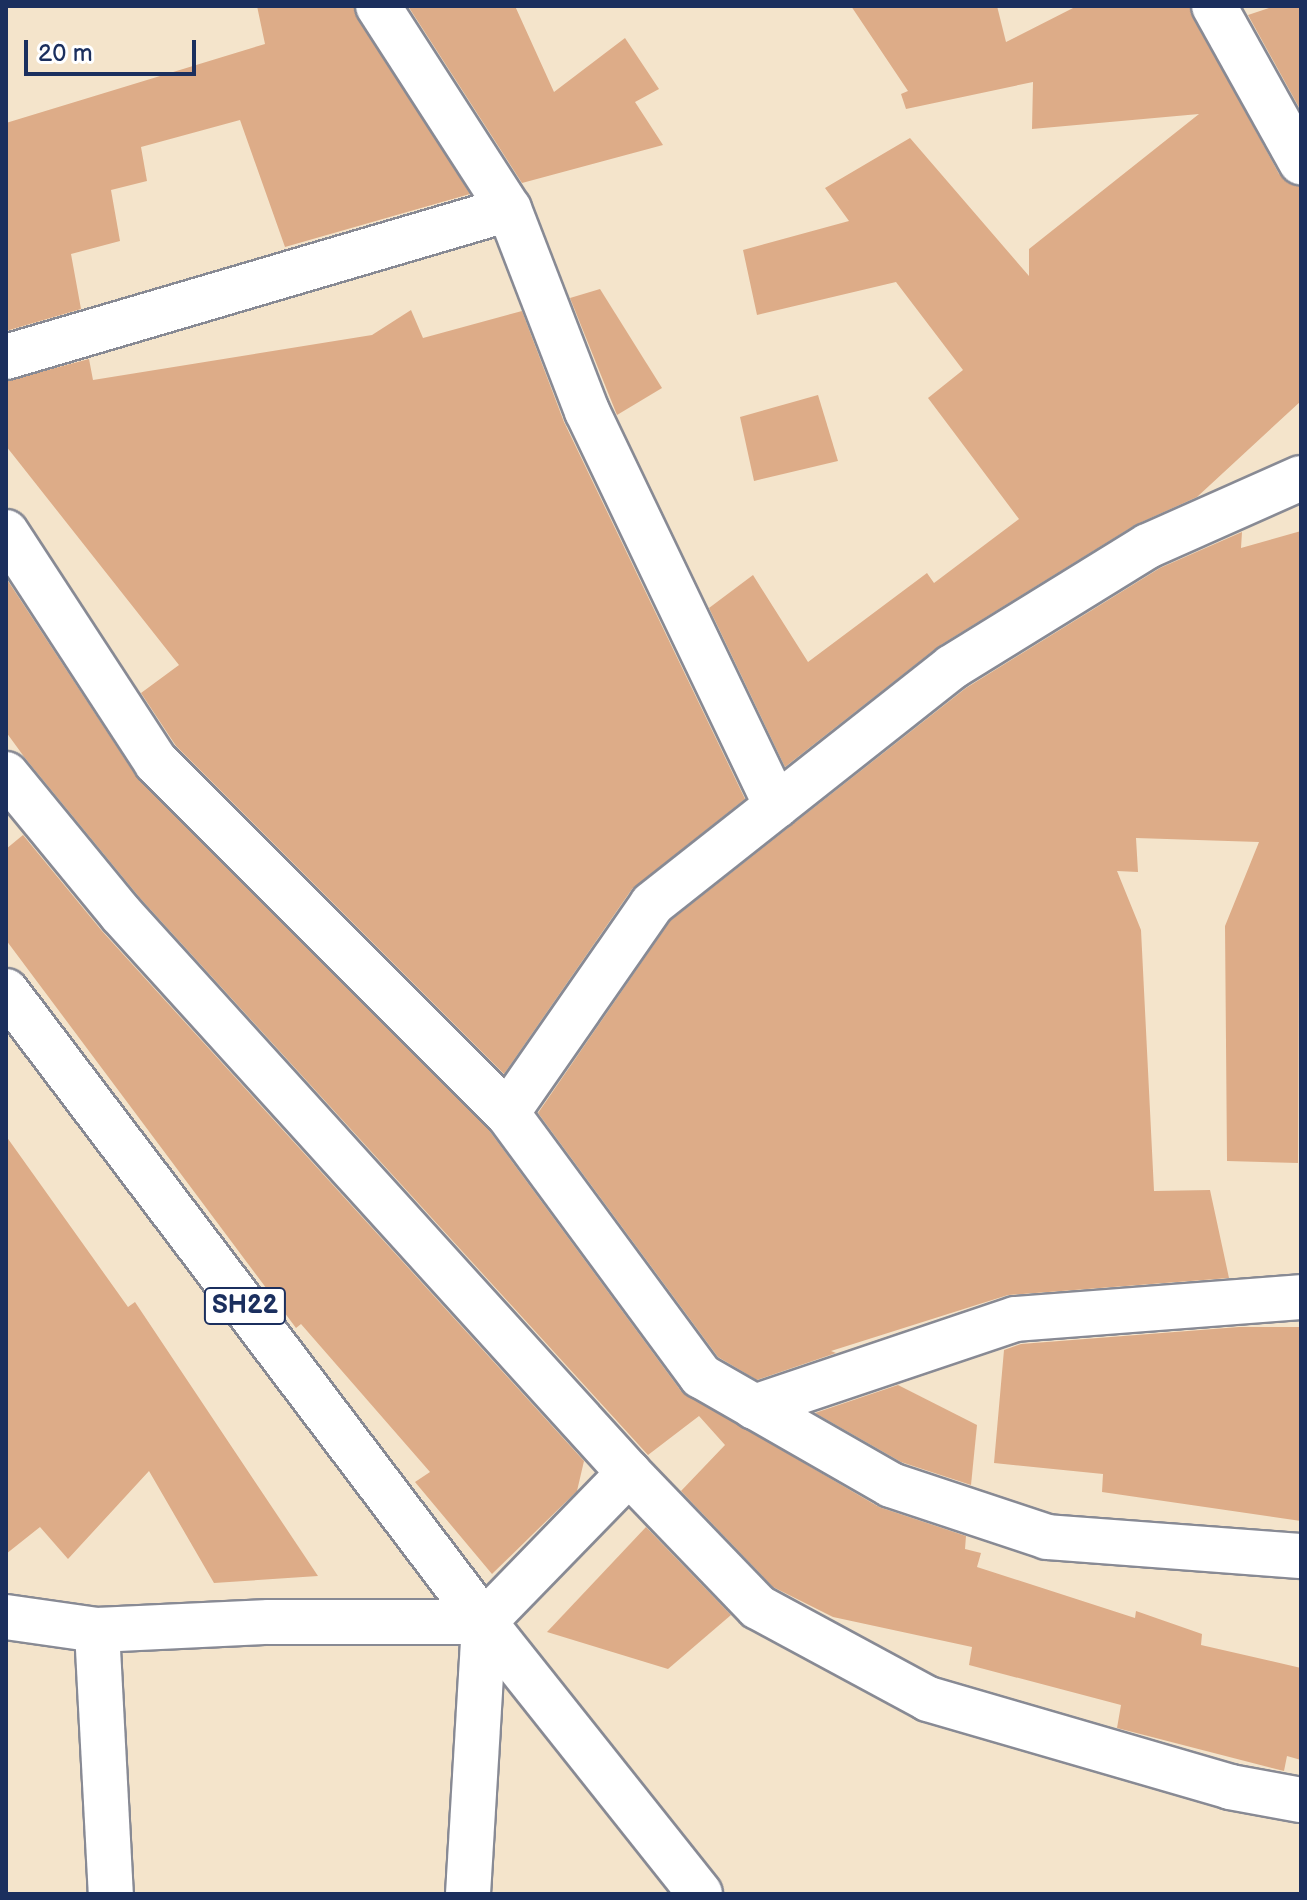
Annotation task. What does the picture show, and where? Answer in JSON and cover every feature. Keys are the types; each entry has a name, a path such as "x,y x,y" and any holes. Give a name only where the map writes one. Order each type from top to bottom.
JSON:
{"street":[{"path":"378,6 509,209 587,411 776,806"},
{"path":"1214,6 1301,162"},
{"path":"6,357 509,209"},
{"path":"507,1113 652,904 952,667 1148,546 1301,478"},
{"path":"6,532 156,762 507,1113 701,1376 891,1485 1047,1537 1301,1556"},
{"path":"6,774 121,914 629,1473 758,1607 928,1699 1230,1787 1301,1800"},
{"name":"SH22","path":"6,991 484,1622 700,1894"},
{"path":"754,1407 1016,1319 1301,1297"},
{"path":"468,1894 484,1622 629,1473"},
{"path":"6,1617 97,1630 269,1622 484,1622"},
{"path":"97,1630 111,1894"}],"building":[{"path":"257,6 353,6 470,194 285,247 240,120 141,147 147,181 111,190 120,241 71,254 81,309 6,331 6,123 265,44"},
{"path":"408,6 515,6 554,92 625,38 659,89 635,102 663,145 522,183"},
{"path":"851,6 997,6 1006,42 1077,6 1189,6 1279,174 1301,187 1301,401 1197,497 1135,525 939,646 785,767 709,608 753,575 808,662 927,573 934,583 1019,519 928,398 963,370 896,282 757,315 743,250 849,221 825,188 910,138 1029,276 1029,249 1199,114 1032,129 1033,82 906,109 901,94 908,91"},
{"path":"1275,6 1301,6 1301,111 1248,15"},
{"path":"600,289 662,388 617,415 570,298"},
{"path":"411,310 423,338 522,311 564,422 745,799 632,889 504,1074 176,746 141,693 179,665 6,446 6,381 89,359 93,380 372,335"},
{"path":"818,395 838,461 754,481 740,417"},
{"path":"1301,531 1298,1163 1227,1161 1225,926 1259,842 1136,838 1138,872 1117,871 1141,930 1154,1191 1210,1190 1229,1278 1008,1295 831,1351 836,1353 757,1380 718,1357 538,1113 670,921 966,688 1160,568 1242,532 1241,548"},
{"path":"6,578 138,779 488,1129 681,1391 879,1507 966,1536 965,1549 981,1553 977,1567 1135,1618 1136,1611 1202,1634 1201,1645 1301,1668 1301,1760 1287,1756 1284,1771 1117,1728 1121,1705 969,1665 972,1647 833,1617 773,1587 681,1491 725,1445 699,1416 648,1455 140,898 25,758 6,732"},
{"path":"23,835 102,931 584,1461 577,1491 492,1574 415,1482 430,1472 301,1324 296,1328 6,940 6,849"},
{"path":"6,1136 128,1307 135,1302 318,1576 214,1583 149,1471 68,1559 40,1527 6,1554"},
{"path":"1239,1327 1301,1327 1301,1521 1102,1492 1103,1474 994,1463 1004,1350 1021,1344"},
{"path":"898,1385 977,1425 971,1485 901,1462 815,1413"},
{"path":"646,1527 731,1615 668,1669 547,1632"}]}
